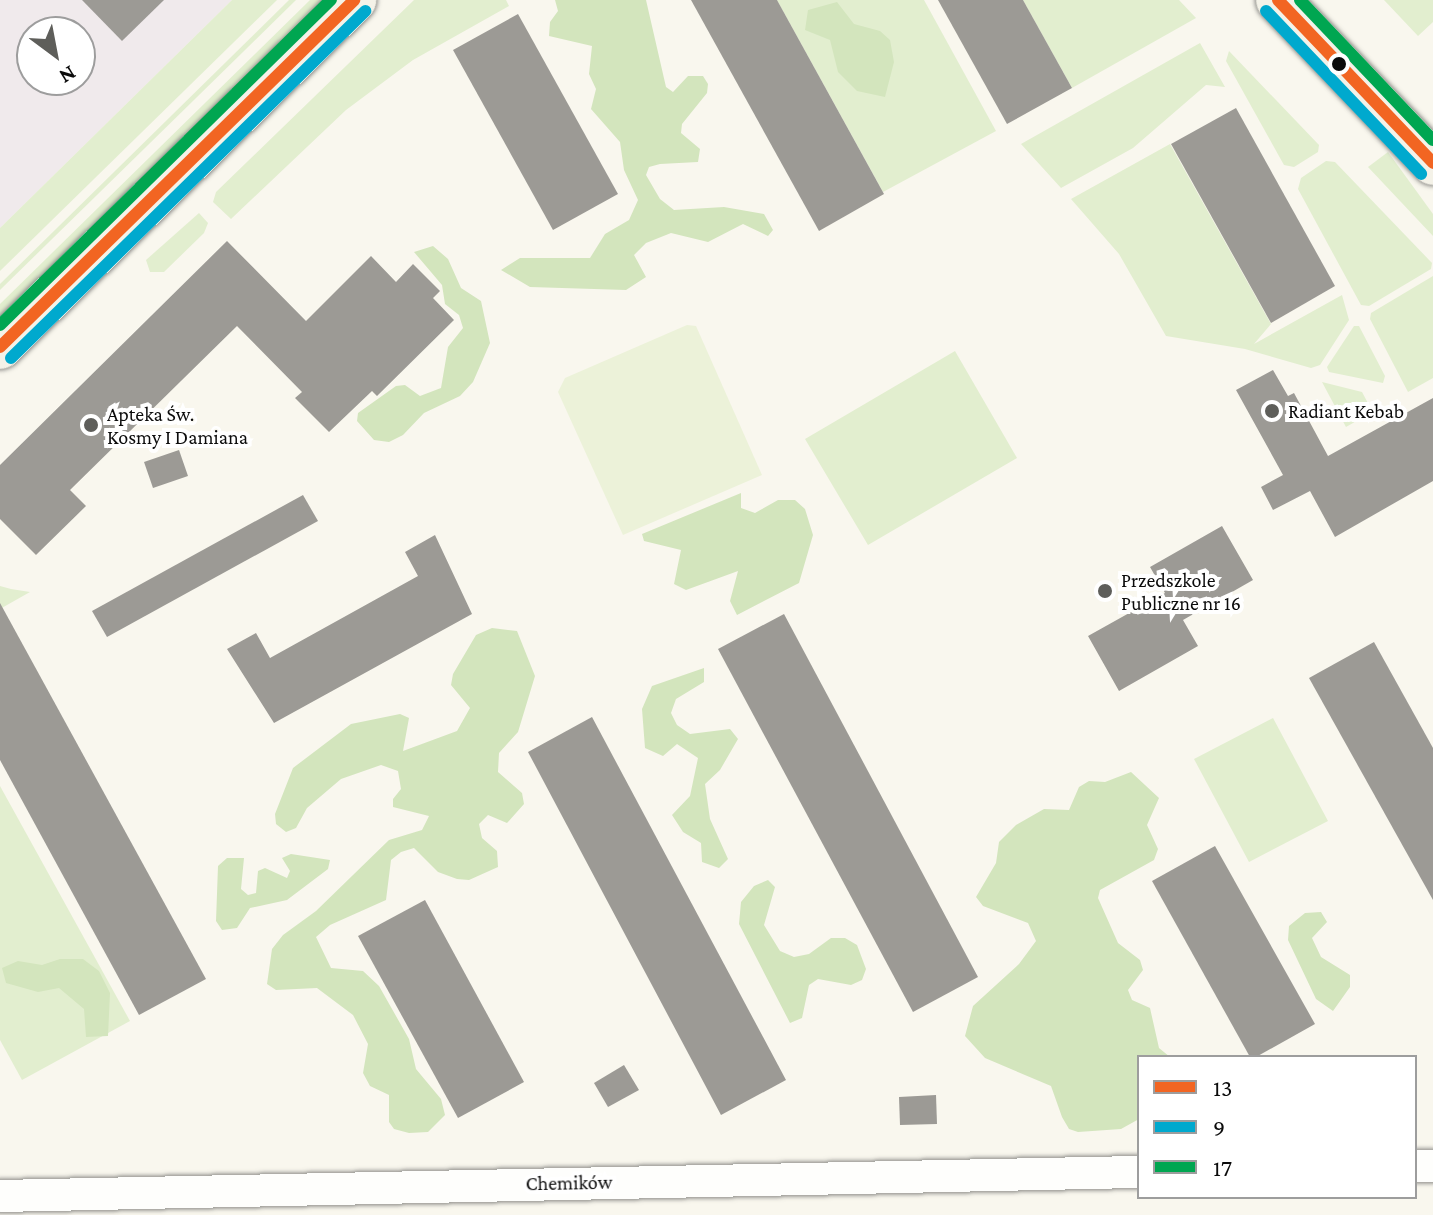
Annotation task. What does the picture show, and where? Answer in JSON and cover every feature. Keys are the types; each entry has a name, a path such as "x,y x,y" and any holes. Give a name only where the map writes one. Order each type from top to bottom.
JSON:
{"street":[{"path":"0,347 354,0"},
{"path":"1278,0 1433,163"},
{"name":"Chemików","path":"0,1196 1137,1172"}],"shaded area":[{"path":"0,0 232,0 0,228"}],"green space":[{"path":"232,0 277,0 0,271 0,228"},
{"path":"289,0 296,0 0,290 0,284"},
{"path":"310,0 329,0 0,323 0,304"},
{"path":"414,0 506,0 509,6 413,60 346,110 231,219 213,202 216,192"},
{"path":"555,0 646,0 666,87 673,92 688,76 703,76 708,84 707,93 682,124 681,133 700,149 698,162 660,164 649,167 646,175 660,199 674,210 724,207 764,214 773,230 768,236 743,224 708,242 671,233 646,243 634,255 646,277 626,290 530,287 501,270 520,258 590,258 605,234 629,220 638,200 624,170 620,142 591,109 596,89 589,74 592,46 549,36 550,22 558,11"},
{"path":"777,0 924,0 996,131 883,192"},
{"path":"1023,0 1179,0 1196,18 1072,88"},
{"path":"1384,0 1433,0 1433,22 1418,36"},
{"path":"837,2 854,24 880,31 890,40 894,62 885,97 857,91 838,72 830,40 805,30 808,10"},
{"path":"1200,43 1225,87 1206,85 1133,148 1061,188 1021,144"},
{"path":"1229,51 1319,145 1318,152 1294,167 1284,165 1226,61"},
{"path":"1170,144 1271,324 1254,344 1342,295 1349,320 1320,365 1311,368 1245,349 1166,336 1119,254 1071,199"},
{"path":"1388,152 1433,214 1433,236 1368,167"},
{"path":"1326,161 1335,162 1432,263 1431,269 1369,306 1361,305 1298,189 1301,178"},
{"path":"199,213 208,223 204,233 164,272 150,272 146,260"},
{"path":"433,246 448,259 461,288 481,301 490,343 473,382 460,396 424,413 403,435 389,442 374,440 357,421 358,413 396,386 405,385 420,396 441,388 448,347 463,328 459,315 445,304 442,285 414,252"},
{"path":"1433,276 1433,378 1408,392 1370,319 1371,313"},
{"path":"687,325 696,326 762,475 623,535 558,392 565,378"},
{"path":"1354,326 1359,326 1385,376 1383,383 1329,372 1327,367"},
{"path":"955,351 1017,458 868,545 805,439"},
{"path":"1322,382 1362,392 1370,407 1367,415 1346,427"},
{"path":"741,493 741,508 755,513 778,500 795,500 805,509 813,535 799,583 737,615 730,601 738,571 686,590 674,584 681,550 644,541 642,534"},
{"path":"0,586 11,589 30,592 0,609"},
{"path":"492,628 517,631 535,676 518,732 499,753 498,772 522,793 524,804 507,823 488,815 479,824 482,838 497,851 498,867 469,880 457,879 438,872 414,848 401,852 391,860 386,900 330,925 316,937 331,968 363,971 379,986 409,1039 416,1069 441,1099 445,1115 428,1132 409,1133 394,1129 389,1122 389,1095 370,1086 363,1073 368,1044 353,1015 317,988 276,990 267,984 272,949 283,935 316,911 389,840 422,830 429,816 393,807 393,799 401,789 398,771 381,765 341,779 307,808 296,828 286,832 276,824 275,814 293,768 351,724 400,714 409,718 403,751 457,731 470,708 451,685 453,674 476,635"},
{"path":"704,668 704,682 676,699 671,713 677,725 690,734 730,729 738,739 720,770 705,784 710,819 728,859 719,868 702,862 701,843 683,832 672,815 690,796 698,758 677,744 663,756 645,748 642,709 652,686"},
{"path":"1273,718 1328,821 1249,862 1194,759"},
{"path":"1131,772 1159,798 1147,825 1158,849 1154,860 1100,890 1098,898 1118,943 1140,960 1143,970 1128,990 1132,1000 1150,1008 1159,1048 1168,1055 1137,1055 1137,1120 1121,1129 1078,1132 1069,1129 1051,1086 985,1058 965,1036 973,1006 1019,964 1036,941 1028,923 983,906 976,897 996,863 999,842 1016,825 1044,809 1069,810 1079,787 1089,781 1105,782"},
{"path":"0,786 130,1021 22,1080 0,1040"},
{"path":"291,854 330,860 328,869 287,900 250,908 237,928 222,930 216,921 218,866 227,858 244,858 241,889 248,895 256,893 258,871 265,868 287,878 290,871 282,858"},
{"path":"768,880 775,887 764,925 780,951 794,957 809,954 831,938 845,938 857,945 866,969 862,980 851,985 818,979 809,985 802,1018 790,1023 739,924 741,902 754,886"},
{"path":"1321,912 1327,922 1312,938 1321,957 1350,975 1350,987 1333,1011 1316,999 1288,940 1289,926 1305,913"},
{"path":"60,959 83,959 99,971 110,993 108,1036 86,1037 84,1009 59,988 38,992 6,983 2,968 18,961 42,965"}],"building":[{"path":"82,0 164,0 122,41"},
{"path":"691,0 777,0 884,194 819,231"},
{"path":"938,0 1023,0 1072,88 1007,124"},
{"path":"518,14 618,194 553,230 453,50"},
{"path":"1236,108 1335,286 1271,323 1171,144"},
{"path":"227,241 306,321 371,256 396,282 413,264 440,291 433,298 454,320 377,396 372,391 329,432 295,398 302,392 237,326 70,490 86,506 36,555 0,519 0,465"},
{"path":"1273,370 1288,396 1294,393 1328,456 1433,398 1433,481 1335,537 1310,491 1273,510 1261,487 1283,475 1236,390"},
{"path":"179,450 188,476 153,488 144,462"},
{"path":"303,495 318,521 107,637 92,611"},
{"path":"1222,526 1253,580 1183,620 1198,646 1119,691 1088,636 1165,593 1150,567"},
{"path":"435,535 472,614 274,723 227,649 256,633 270,658 418,576 405,552"},
{"path":"0,603 206,979 139,1015 0,760"},
{"path":"784,614 978,977 913,1012 718,649"},
{"path":"1374,642 1433,748 1433,900 1309,678"},
{"path":"592,717 786,1080 721,1115 528,752"},
{"path":"1215,846 1315,1024 1260,1055 1249,1055 1152,881"},
{"path":"425,900 524,1082 458,1118 358,936"},
{"path":"624,1065 639,1090 608,1107 594,1083"},
{"path":"936,1095 937,1124 900,1125 899,1097"}],"transit line":[{"name":"17","path":"0,325 331,0"},
{"name":"13","path":"0,347 354,0"},
{"name":"13","path":"1278,0 1433,163"},
{"name":"17","path":"1300,0 1433,140"},
{"name":"9","path":"11,358 365,11"},
{"name":"9","path":"1266,11 1421,174"}],"place":[{"name":"Radiant Kebab","path":"1272,411"},
{"name":"Apteka Św. Kosmy I Damiana","path":"91,425"},
{"name":"Przedszkole Publiczne nr 16","path":"1105,591"}]}
